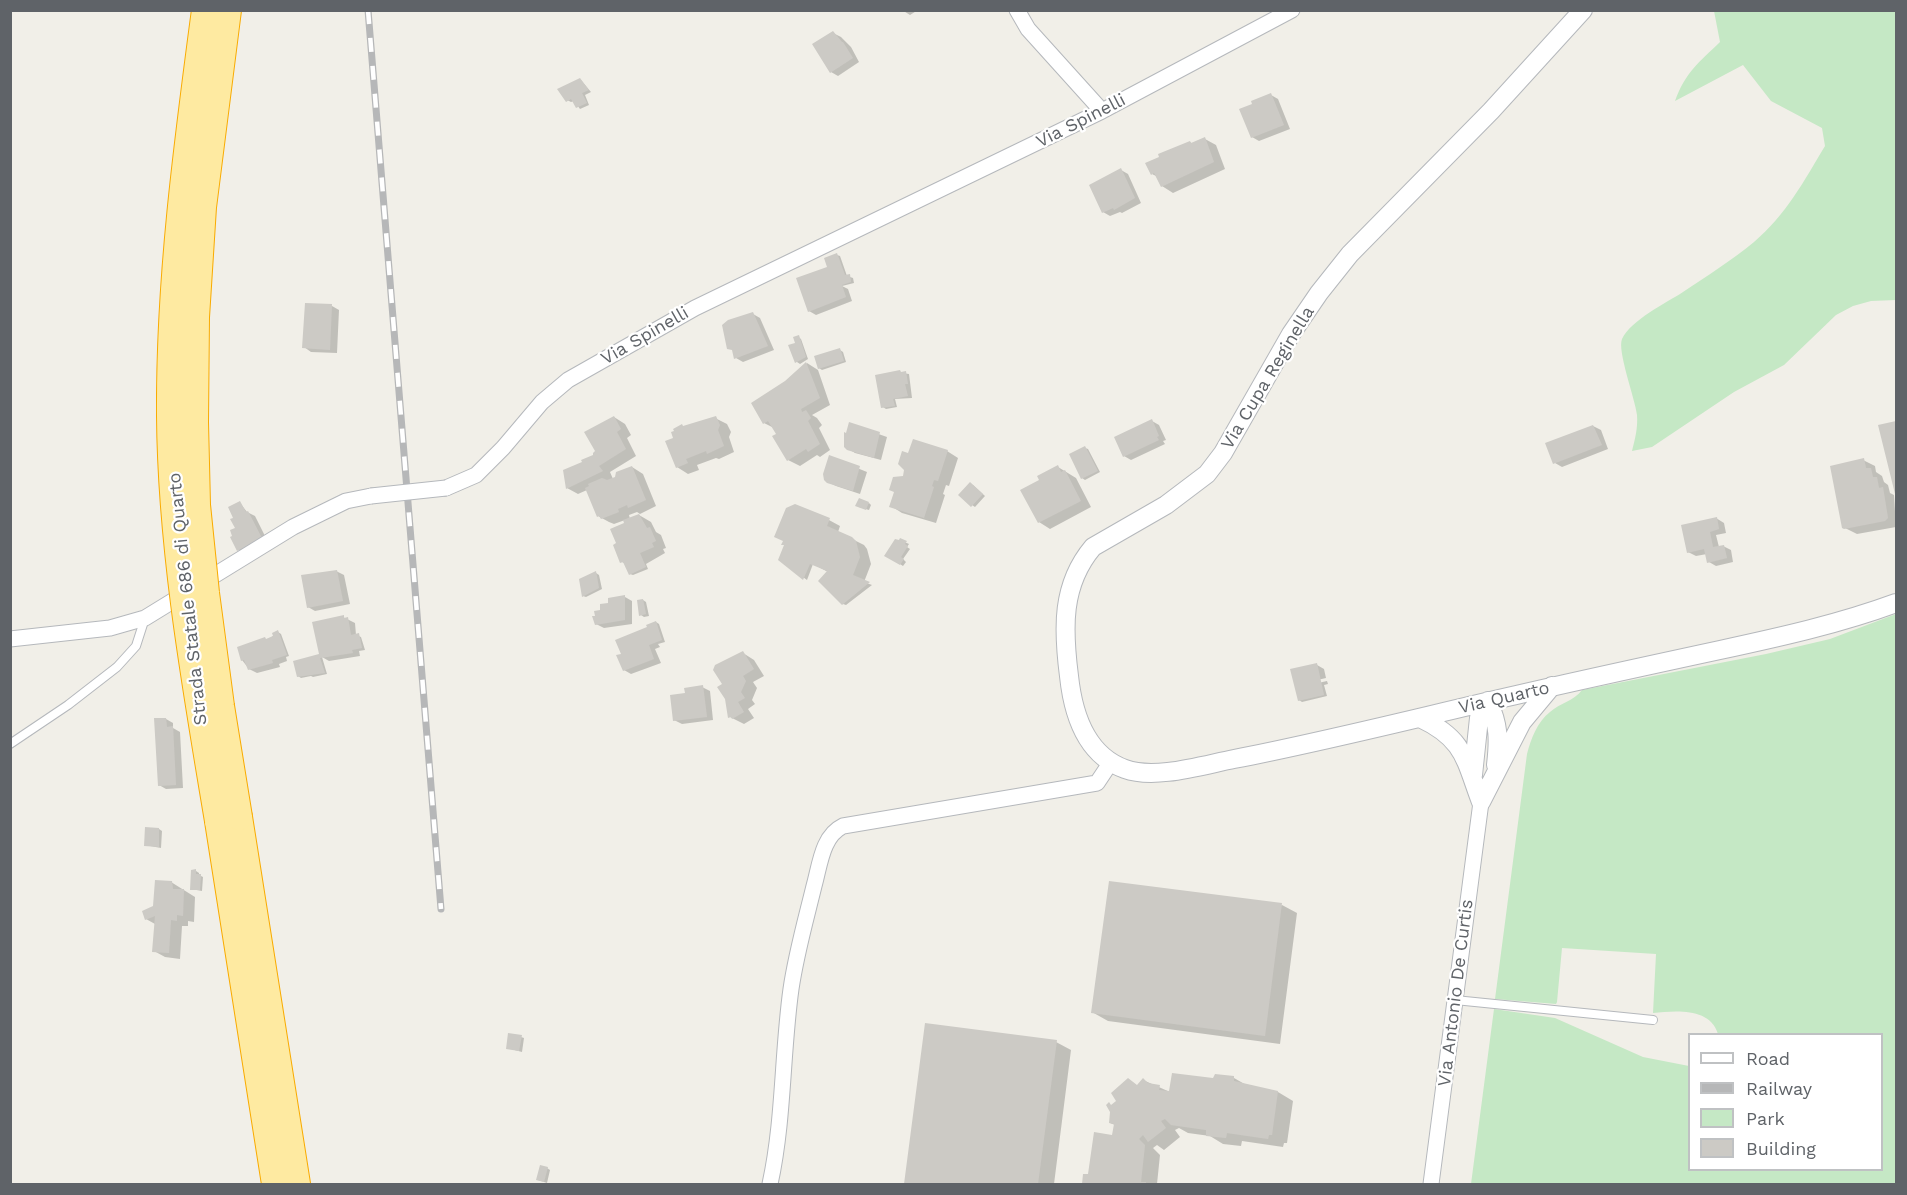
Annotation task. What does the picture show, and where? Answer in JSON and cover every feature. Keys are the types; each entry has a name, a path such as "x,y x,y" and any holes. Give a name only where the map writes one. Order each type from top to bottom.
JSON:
{"highway":[{"name":"Strada Statale 686 di Quarto","path":"205,10 180,214 174,296 170,418 181,565 196,688 229,819 297,1185"},
{"name":"Strada Statale 686 di Quarto","path":"228,10 202,218 196,317 197,505 221,706 229,819 275,1185"}],"street":[{"path":"1017,10 1028,28 1102,111"},
{"name":"Via Spinelli","path":"10,639 110,628 145,618 293,527 346,501 446,488 476,475 503,448 542,402 568,380 695,308 1102,111 1292,10"},
{"name":"Via Cupa Reginella","path":"1111,762 1092,746 1086,736 1074,706 1070,687 1065,628 1066,611 1068,593 1080,563 1093,547 1166,505 1207,474 1223,453 1291,334 1319,293 1350,254 1491,111 1583,10"},
{"name":"Via Quarto","path":"1111,762 1136,772 1174,771 1277,751 1552,686 1820,628 1896,603"},
{"path":"1481,802 1494,781 1522,722 1552,686"},
{"path":"1488,701 1496,717 1499,736 1494,781"},
{"path":"1473,779 1479,718 1488,701"},
{"path":"1420,718 1440,727 1456,742 1481,802"},
{"path":"770,1185 779,1121 791,987 804,926 826,845 832,833 843,826 1097,783 1111,762"},
{"name":"Via Antonio De Curtis","path":"1431,1185 1481,802"}],"lane":[{"path":"10,744 60,711 117,667 136,646 145,618"},
{"path":"1455,1000 1606,1011 1653,1020"}],"green space":[{"path":"1714,11 1896,11 1896,300 1871,301 1853,306 1836,315 1784,365 1734,392 1652,447 1632,451 1637,429 1637,415 1622,354 1622,339 1641,319 1728,262 1765,232 1794,197 1825,146 1822,128 1771,101 1743,65 1675,101 1688,75 1720,42"},
{"path":"1896,614 1896,1184 1471,1184 1494,1009 1555,1018 1643,1057 1688,1066 1688,1171 1883,1171 1883,1033 1718,1033 1714,1025 1700,1015 1681,1012 1653,1013 1656,954 1562,948 1556,1004 1495,999 1527,754 1535,731 1545,716 1582,690 1766,654 1830,639"}],"building":[{"path":"833,31 853,58 830,73 812,44"},
{"path":"580,78 589,90 582,93 587,103 576,108 571,99 566,102 557,89"},
{"path":"1271,93 1284,125 1251,138 1239,109"},
{"path":"1205,137 1214,162 1161,187 1154,173 1151,175 1145,163 1159,157 1158,154"},
{"path":"1121,168 1135,198 1114,210 1113,208 1102,213 1089,185"},
{"path":"837,253 845,275 850,274 851,282 842,285 846,297 808,312 796,278 827,267 824,258"},
{"path":"305,303 332,304 330,350 302,348"},
{"path":"753,312 768,346 734,359 732,350 727,349 722,325 728,320"},
{"path":"799,335 806,357 795,363 788,345 795,343 793,337"},
{"path":"840,348 844,361 818,369 814,356"},
{"path":"806,362 820,398 801,409 802,412 806,410 811,418 808,421 820,444 808,452 806,449 787,461 772,436 776,434 768,421 763,424 751,403 785,381"},
{"path":"900,370 901,372 906,371 908,384 905,384 908,396 893,399 895,406 881,408 875,375"},
{"path":"614,416 621,429 617,432 626,449 599,466 603,471 566,489 563,470 582,462 581,460 593,455 595,451 584,432"},
{"path":"716,416 724,446 707,454 706,451 686,459 688,463 676,468 665,441 673,438 671,432 674,431 673,429 682,424 683,426"},
{"path":"1152,419 1159,440 1123,457 1114,437"},
{"path":"1896,421 1896,498 1878,425"},
{"path":"849,422 880,432 874,458 844,447 844,432 846,433"},
{"path":"1593,425 1602,445 1553,464 1545,443"},
{"path":"913,439 948,450 938,481 934,480 924,518 889,507 894,492 889,490 893,477 903,476 904,470 898,464 902,451 908,453"},
{"path":"1085,446 1098,471 1081,479 1069,454"},
{"path":"829,455 860,466 853,491 824,480 823,474"},
{"path":"1864,458 1866,468 1871,468 1873,477 1877,477 1879,488 1883,487 1888,518 1885,521 1844,529 1830,466"},
{"path":"1058,465 1061,472 1065,470 1081,501 1038,523 1020,490 1039,480 1037,476"},
{"path":"632,466 646,500 628,508 627,505 618,509 619,512 601,519 597,517 585,488 589,486 588,484 602,478 607,480 615,477 616,472"},
{"path":"970,482 983,494 971,507 958,495"},
{"path":"859,498 869,502 866,510 855,506"},
{"path":"240,501 246,512 248,511 264,542 245,551 243,548 237,551 230,537 232,536 230,530 235,528 230,519 233,518 228,507"},
{"path":"795,504 830,518 827,526 856,541 860,557 853,575 870,582 842,605 818,581 827,571 810,564 803,580 778,560 784,545 781,545 783,541 774,537 786,508"},
{"path":"639,514 647,528 650,527 656,541 652,543 654,547 640,553 646,567 629,575 623,562 620,563 613,545 616,543 610,529 624,523 623,520"},
{"path":"1717,517 1719,529 1710,532 1713,547 1724,545 1727,558 1707,563 1704,549 1687,553 1681,525"},
{"path":"900,538 907,541 905,544 908,546 901,557 904,559 900,565 884,556 895,539"},
{"path":"337,570 343,601 307,608 301,575"},
{"path":"596,571 599,588 582,597 579,579"},
{"path":"625,595 625,620 595,625 592,616 595,616 594,611 600,610 600,604 608,603 608,598"},
{"path":"643,599 646,614 639,616 637,600"},
{"path":"344,615 344,618 348,617 351,635 359,633 362,648 352,650 353,653 320,658 325,673 297,677 293,661 319,654 312,622"},
{"path":"656,621 662,640 649,645 654,659 623,671 616,655 621,654 615,640"},
{"path":"278,630 287,655 272,660 273,663 248,670 244,660 241,661 237,647 265,637 266,639"},
{"path":"743,651 754,669 743,676 746,681 741,692 745,698 738,702 744,712 732,719 728,718 725,699 717,687 722,684 713,670 715,665"},
{"path":"1317,663 1324,695 1298,701 1290,669"},
{"path":"703,685 707,717 673,721 670,695 685,693 684,688"},
{"path":"154,718 166,718 167,727 173,726 176,785 158,786"},
{"path":"145,827 159,828 159,847 144,846"},
{"path":"196,869 196,874 201,874 200,890 190,890 191,870"},
{"path":"155,880 172,881 173,889 184,889 183,916 177,915 177,921 171,920 169,953 152,952 155,916 145,920 142,911 153,906"},
{"path":"1109,881 1282,903 1265,1036 1091,1013"},
{"path":"925,1023 1057,1040 1038,1184 904,1184"},
{"path":"508,1033 522,1035 519,1051 506,1049"},
{"path":"1172,1073 1213,1078 1215,1074 1234,1076 1234,1081 1278,1091 1272,1135 1269,1135 1268,1139 1227,1133 1226,1138 1206,1136 1206,1130 1171,1125 1165,1119 1161,1121 1166,1128 1148,1142 1143,1135 1139,1139 1145,1145 1141,1182 1146,1182 1146,1184 1082,1184 1083,1174 1088,1174 1094,1132 1112,1135 1114,1124 1109,1123 1110,1112 1106,1105 1109,1102 1111,1105 1116,1101 1111,1093 1128,1078 1137,1085 1143,1078 1148,1083 1160,1085 1159,1090 1169,1091"},
{"path":"540,1165 548,1167 544,1182 536,1180"}],"railway":[{"path":"368,10 441,909"}]}
